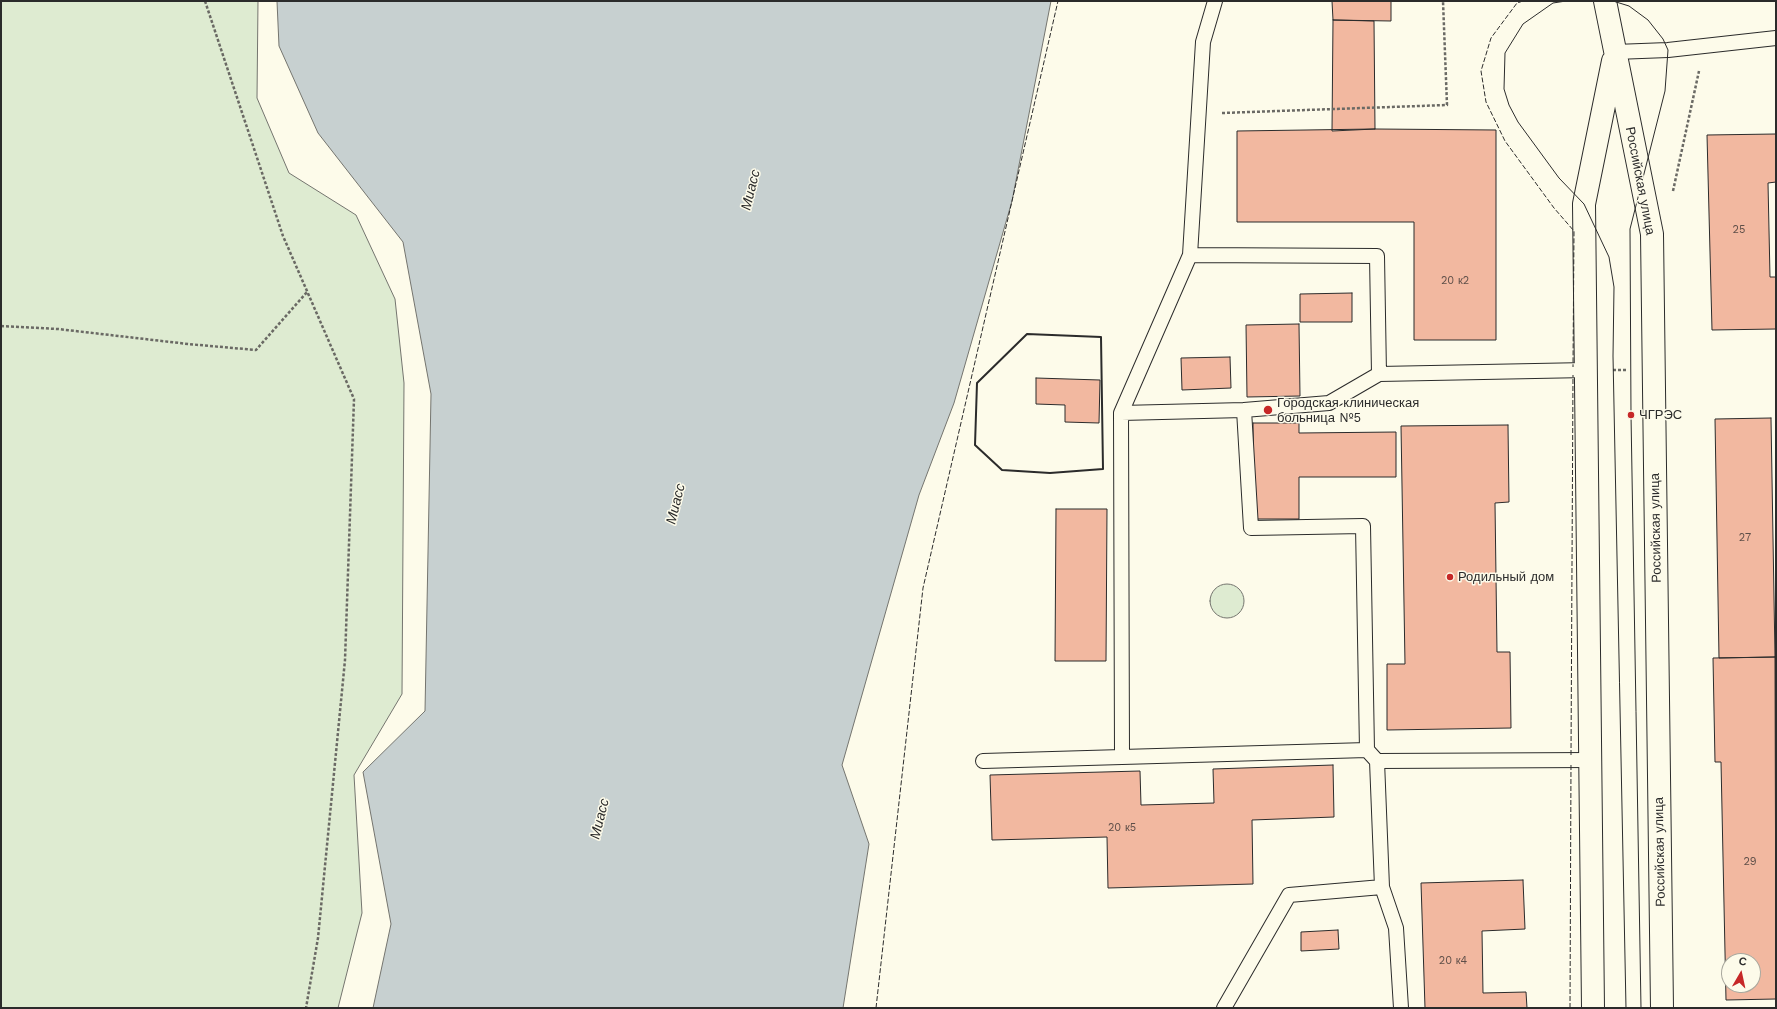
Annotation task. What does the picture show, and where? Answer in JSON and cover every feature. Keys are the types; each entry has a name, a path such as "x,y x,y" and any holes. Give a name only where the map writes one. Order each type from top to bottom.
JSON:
{"main road":[{"name":"Российская улица","path":"1606,1 1652,234 1662,1008"},
{"name":"Российская улица","path":"1593,1008 1584,204 1615,52"}],"lane":[{"path":"1122,757 1121,413 1190,255 1203,42 1215,1"},
{"path":"1615,52 1668,50 1776,38"},
{"path":"1190,255 1377,256 1379,374"},
{"path":"1121,413 1244,410 1329,404 1379,374 1587,370"},
{"path":"1244,410 1251,528 1363,526 1367,750 1377,761 1382,887 1396,928 1400,1008"},
{"path":"983,761 1367,750"},
{"path":"1377,761 1591,760"},
{"path":"1224,1008 1289,895 1382,887"}],"path":[{"path":"205,1 283,236 354,399 345,660 318,938 306,1008"},
{"path":"1199,114 1447,105 1443,1"},
{"path":"1,326 58,329 188,344 256,350 307,292"}],"green space":[{"path":"1,1 258,1 257,98 289,173 356,215 395,299 404,383 402,694 354,775 362,913 338,1008 1,1008"},
{"path":"1227,584 1233,585 1239,589 1243,595 1243,607 1239,613 1233,617 1227,618 1221,617 1215,613 1211,607 1210,601 1211,595 1215,589 1221,585"}],"water":[{"name":"Миасс","path":"277,1 1051,1 1012,201 954,403 919,495 842,765 869,844 843,1008 373,1008 391,924 363,772 425,711 431,394 403,242 318,133 279,46"}],"building":[{"path":"1332,1 1391,1 1391,21 1333,20"},
{"path":"1333,20 1374,21 1375,129 1332,131"},
{"path":"1375,129 1496,130 1496,340 1414,340 1414,222 1237,222 1237,131"},
{"path":"1776,134 1776,182 1768,183 1770,277 1776,277 1776,329 1712,330 1707,135"},
{"path":"1352,293 1352,322 1300,322 1300,294"},
{"path":"1299,324 1300,396 1247,397 1246,325"},
{"path":"1230,357 1231,388 1182,390 1181,358"},
{"path":"1036,378 1100,380 1099,423 1065,422 1065,405 1036,404"},
{"path":"1771,418 1775,657 1719,658 1715,419"},
{"path":"1253,423 1299,423 1299,433 1396,432 1396,477 1299,477 1299,519 1254,519"},
{"name":"Родильный дом","path":"1508,425 1509,502 1495,503 1497,652 1510,652 1511,728 1387,730 1387,664 1405,664 1401,426"},
{"path":"1056,509 1107,509 1106,661 1055,661"},
{"path":"1775,657 1776,999 1726,1000 1726,993 1761,993 1761,953 1725,953 1721,762 1715,762 1713,658"},
{"path":"1333,765 1334,817 1252,820 1253,884 1108,888 1107,837 992,840 990,775 1140,771 1141,805 1214,803 1213,769"},
{"path":"1523,880 1525,929 1482,931 1483,993 1526,992 1527,1008 1425,1008 1421,883"},
{"path":"1338,930 1339,949 1301,951 1301,932"}],"tram line":[{"path":"1566,1 1553,3 1523,24 1505,53 1504,89 1509,105 1518,122 1559,178 1584,204 1609,257 1614,287 1613,356 1626,1008"},
{"path":"1613,1 1629,6 1648,20 1663,39 1668,50 1665,91 1630,229 1631,415 1641,1008"}],"fence":[{"path":"876,1008 923,588 1058,1"},
{"path":"1523,1 1517,3 1491,38 1481,71 1486,102 1505,141 1554,208 1574,231 1573,367"},
{"path":"1571,755 1573,375"},
{"path":"1570,1008 1571,763"}],"wall":[{"path":"1027,334 1101,337 1103,469 1050,473 1002,470 975,445 977,383 1027,334"}],"place":[{"name":"Городская клиническая больница №5","path":"1268,410"},
{"name":"ЧГРЭС","path":"1631,415"},
{"name":"Родильный дом","path":"1450,577"}]}
